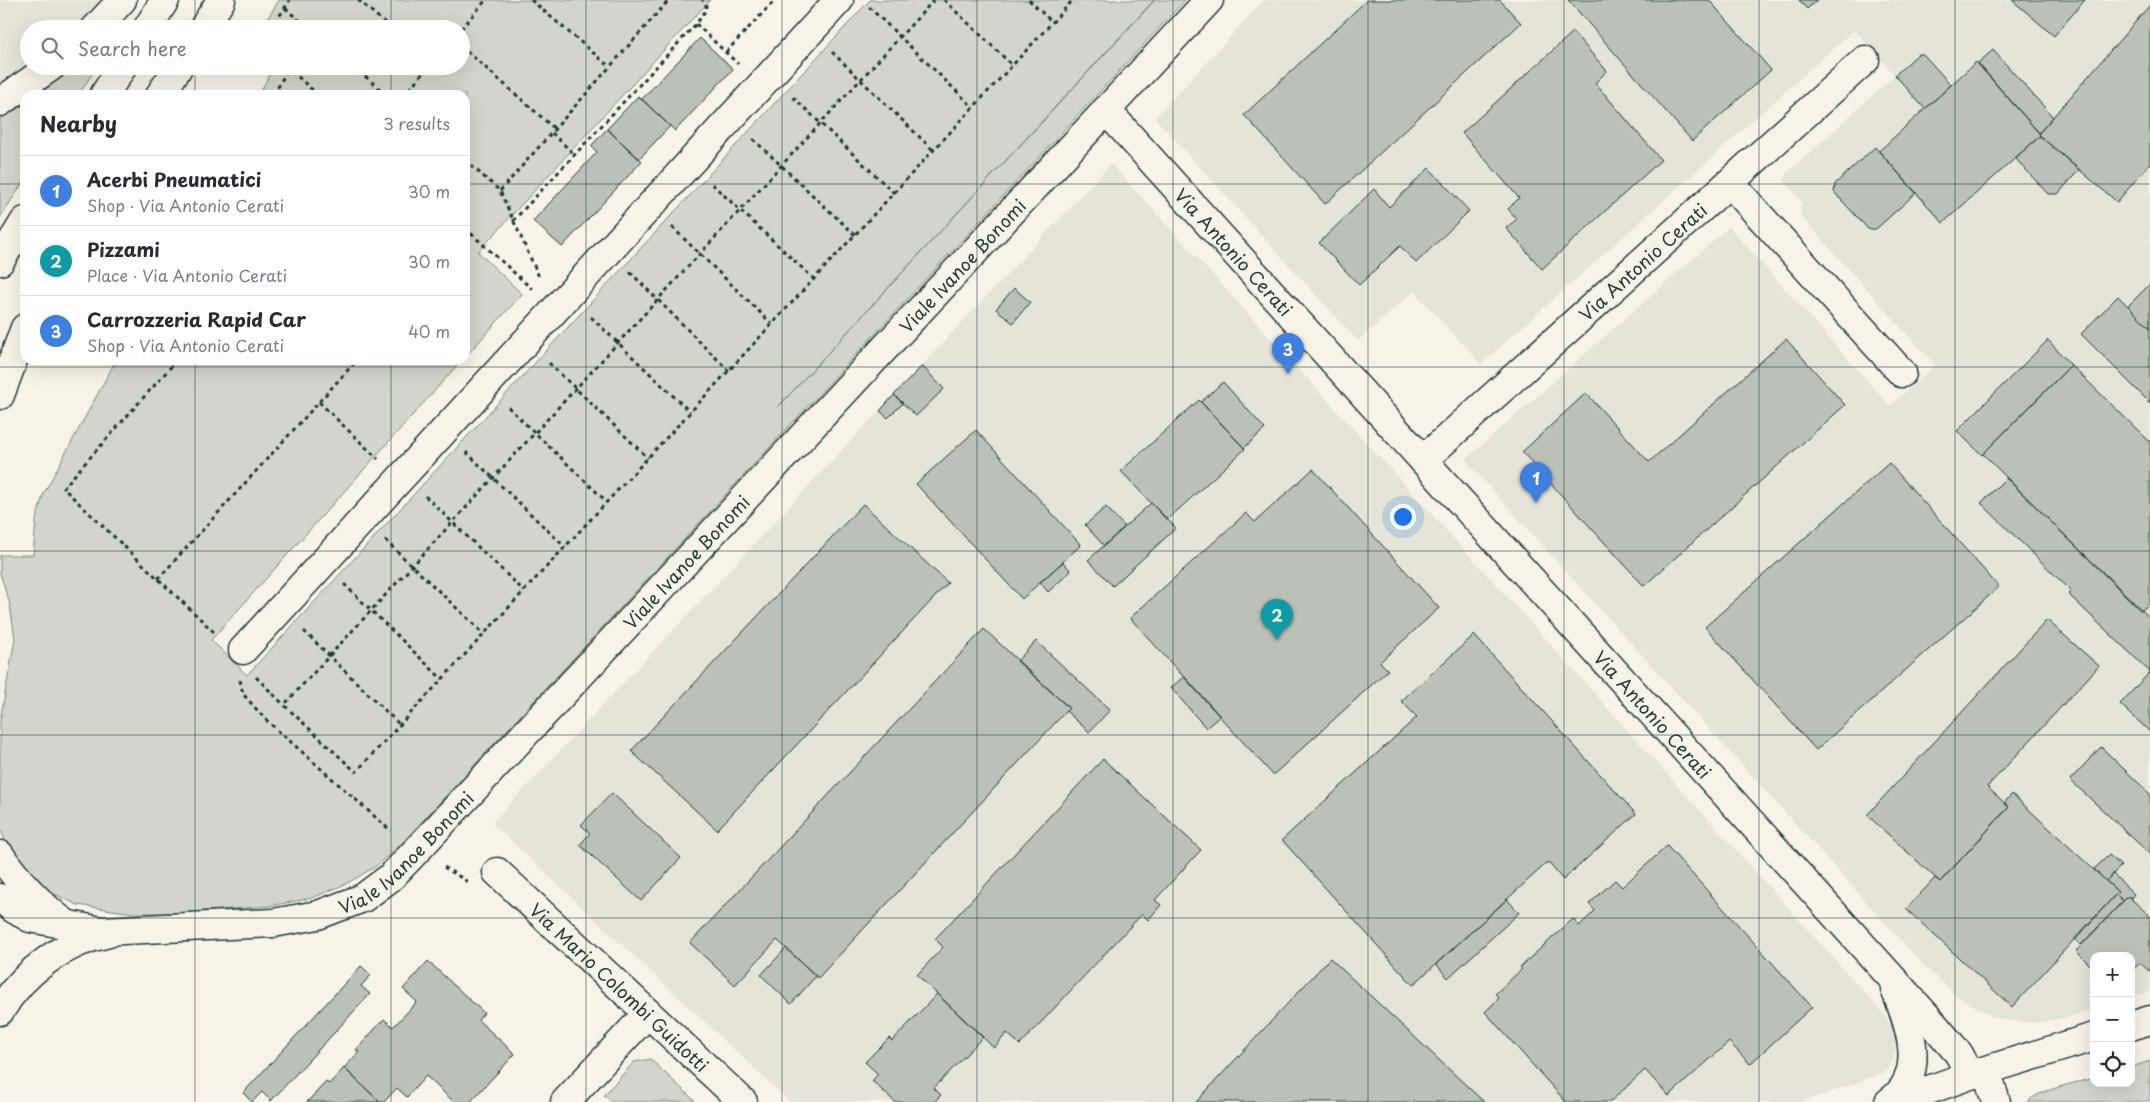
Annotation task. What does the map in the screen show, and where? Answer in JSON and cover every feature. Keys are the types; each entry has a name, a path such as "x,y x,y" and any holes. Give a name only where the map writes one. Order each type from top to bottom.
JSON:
{"main road":[{"path":"104,20 122,0"},
{"path":"153,20 165,0"},
{"path":"209,20 221,0"},
{"path":"236,652 322,563 839,0"},
{"name":"Viale Ivanoe Bonomi","path":"0,898 30,918 68,924 89,930 118,931 249,925 296,920 318,915 356,901 379,887 417,850 1209,0"},
{"name":"Via Antonio Cerati","path":"1423,460 1865,60"},
{"path":"0,102 39,75"},
{"path":"107,90 117,75"},
{"path":"163,90 173,75"},
{"name":"Via Antonio Cerati","path":"1106,110 1978,1073 1996,1102"},
{"path":"1730,183 1902,373"},
{"path":"0,262 20,229"},
{"path":"0,395 20,341"},
{"name":"Viale Ivanoe Bonomi","path":"0,855 18,880 55,916 68,924"},
{"name":"Via Mario Colombi Guidotti","path":"497,872 743,1102"},
{"path":"0,1011 21,981 39,966 79,944 102,934 118,931"},
{"name":"Via Antonio Cerati","path":"1883,968 1892,983 1912,1039 1913,1056 1911,1072 1904,1087 1889,1102"},
{"path":"566,1102 648,1013"},
{"path":"2135,1025 2150,1020"},
{"path":"1896,1102 1978,1073 2090,1038"}],"path":[{"path":"278,20 290,0"},
{"path":"358,0 381,20"},
{"path":"469,20 486,0"},
{"path":"531,0 610,67"},
{"path":"500,191 669,0"},
{"path":"514,221 696,24 706,10 706,4 702,0"},
{"path":"726,52 775,0"},
{"path":"862,0 973,108"},
{"path":"284,705 934,0"},
{"path":"944,0 1012,65"},
{"path":"1029,0 1052,22"},
{"path":"173,365 63,488 236,652 284,705 356,772 1073,0"},
{"path":"285,8 299,20"},
{"path":"696,24 726,52 821,123 894,193"},
{"path":"810,31 933,150"},
{"path":"470,54 553,131 575,154"},
{"path":"276,90 283,75"},
{"path":"296,75 312,90"},
{"path":"364,75 381,90"},
{"path":"408,90 421,75"},
{"path":"730,118 855,235"},
{"path":"689,162 814,279"},
{"path":"470,164 500,191 514,221 561,302"},
{"path":"650,205 772,324"},
{"path":"472,234 561,302 690,412"},
{"path":"608,250 729,371"},
{"path":"525,341 648,458"},
{"path":"158,579 352,365"},
{"path":"485,385 607,502"},
{"path":"319,402 452,522 524,591"},
{"path":"444,430 565,547"},
{"path":"362,518 484,634"},
{"path":"322,563 442,679"},
{"path":"280,608 400,725"},
{"path":"236,652 243,694 256,710 403,842 480,890 497,872"}],"shaded area":[{"path":"0,0 107,0 87,20 20,20 20,73 0,87"},
{"path":"279,0 710,0 478,252 522,294 470,351 470,90 262,90 269,75 470,75 470,20 267,20"},
{"path":"870,0 1154,0 778,407 1155,0 1185,0 403,842 375,867 346,884 312,898 270,906 178,913 133,913 78,905 52,893 42,886 9,849 0,829 0,721 15,639 10,605 0,573 0,555 33,555 36,521 43,495 113,365 458,365 211,640 247,675"},
{"path":"1264,0 2150,0 2150,991 2135,996 2135,952 2090,952 2090,1010 2069,1017 2035,1023 2012,1021 1993,1017 1957,996 1926,968 1465,460 1729,227 1890,406 1935,365 1800,215 1801,201 1784,181 1785,175 1895,75 1854,30 1481,364 1414,291 1358,341 1155,118"},
{"path":"64,75 91,75 82,90 44,90"},
{"path":"20,107 20,187 0,218 0,119"},
{"path":"1111,164 1501,590 1884,1014 1892,1027 1896,1040 1894,1058 1886,1072 1803,1102 790,1102 492,823"},
{"path":"650,1059 696,1102 612,1102 604,1095 634,1062"},
{"path":"2150,1061 2150,1100 2143,1102 2028,1102 2039,1094 2090,1079 2090,1087 2135,1087 2135,1066"}],"building":[{"path":"1367,0 1500,0 1521,23 1325,204 1244,115"},
{"path":"1568,0 1709,0 1771,70 1692,141"},
{"path":"1799,0 1817,0 1807,9"},
{"path":"2012,0 2085,0 2054,36"},
{"path":"2150,5 2150,163 2117,202 2040,136 2039,133"},
{"path":"1573,32 1607,71 1595,83 1661,160 1542,269 1506,228 1517,219 1508,209 1519,198 1462,133"},
{"path":"700,38 733,69 675,131 642,99"},
{"path":"1993,50 2053,117 2039,133 1978,63"},
{"path":"1918,54 1923,54 1951,85 1925,109 1895,75"},
{"path":"1976,62 2040,136 1943,223 1879,151"},
{"path":"638,96 670,126 639,159 607,129"},
{"path":"607,129 642,161 562,247 533,221 597,152 591,146"},
{"path":"2040,136 2079,170 2058,194 2048,194 2015,158"},
{"path":"1875,147 1916,193 1876,229 1868,229 1834,192 1835,184"},
{"path":"1429,168 1469,211 1416,263 1400,246 1359,285 1319,243 1374,189 1389,207"},
{"path":"2150,284 2150,328 2128,306"},
{"path":"1014,288 1030,302 1013,323 996,309"},
{"path":"2118,296 2150,328 2150,403 2081,334"},
{"path":"1786,339 1845,405 1644,586 1522,452 1586,393 1649,462"},
{"path":"2048,340 2071,365 1982,455 1957,431"},
{"path":"2071,365 2150,442 2150,603 2141,611 1983,454"},
{"path":"922,366 944,389 916,416 894,395"},
{"path":"1223,382 1265,429 1244,448 1201,402"},
{"path":"894,395 903,403 888,418 880,411"},
{"path":"1199,400 1245,449 1167,520 1121,471"},
{"path":"976,430 1081,545 1022,599 916,484"},
{"path":"1889,463 1999,587 1816,750 1705,627"},
{"path":"1313,469 1439,608 1380,662 1388,670 1273,775 1130,618 1246,513 1255,522"},
{"path":"2006,478 2150,618 2150,672 2068,594 2071,591 1981,503"},
{"path":"1151,503 1176,528 1113,586 1088,560"},
{"path":"863,504 948,583 717,830 631,751"},
{"path":"1106,507 1125,527 1104,546 1085,525"},
{"path":"1063,562 1071,571 1048,592 1040,582"},
{"path":"2047,620 2099,666 1987,787 2009,807 1940,882 1867,815"},
{"path":"984,629 1069,708 818,978 777,940 735,985 690,943"},
{"path":"1474,635 1636,814 1563,880 1548,862 1413,985 1282,840 1417,717 1401,701"},
{"path":"1036,641 1110,710 1089,732 1066,711 1069,708 1017,661"},
{"path":"2150,672 2150,732 2120,704"},
{"path":"1184,676 1220,716 1206,728 1171,688"},
{"path":"2101,747 2150,794 2150,854 2070,780"},
{"path":"1103,759 1201,850 1155,900 1161,905 1148,920 1142,914 1020,1045 1007,1033 994,1048 917,975 943,947 935,939"},
{"path":"612,793 681,858 641,901 580,845 590,833 581,825"},
{"path":"2012,794 2118,892 2012,1007 1906,909 1935,878 1940,882 2009,807 2004,803"},
{"path":"1667,846 1812,1007 1750,1064 1729,1042 1669,1096 1645,1070 1610,1102 1566,1102 1485,1012 1499,998 1495,994 1522,969 1520,967 1573,919 1579,926 1595,911 1589,904 1615,880 1622,887"},
{"path":"2109,855 2121,866 2106,881 2094,869"},
{"path":"2113,874 2134,894 2131,898 2128,896 2123,901 2116,894 2118,892 2106,881"},
{"path":"2116,894 2123,901 2081,945 2075,940"},
{"path":"2128,896 2150,916 2149,971 2140,963 2135,968 2135,952 2090,952 2090,965 2076,951"},
{"path":"1507,899 1519,913 1448,978 1436,964"},
{"path":"786,948 816,976 791,1004 761,975"},
{"path":"1330,958 1484,1102 1196,1102"},
{"path":"428,961 484,1013 478,1020 515,1054 470,1102 454,1102 426,1076 407,1097 397,1088 384,1102 380,1102 344,1068 359,1052 356,1050 384,1019 393,1027 417,1002 403,989"},
{"path":"361,966 371,975 361,986 370,994 271,1101 262,1092 252,1102 243,1093"},
{"path":"937,994 983,1037 934,1088 941,1095 934,1102 895,1102 872,1081 878,1074 865,1062 889,1038 892,1041"},
{"path":"344,1068 380,1102 307,1102 326,1082 329,1084"}],"place":[{"name":"Carrozzeria Rapid Car","path":"1288,374"},
{"name":"Acerbi Pneumatici","path":"1536,503"},
{"name":"Pizzami","path":"1277,640"}]}
